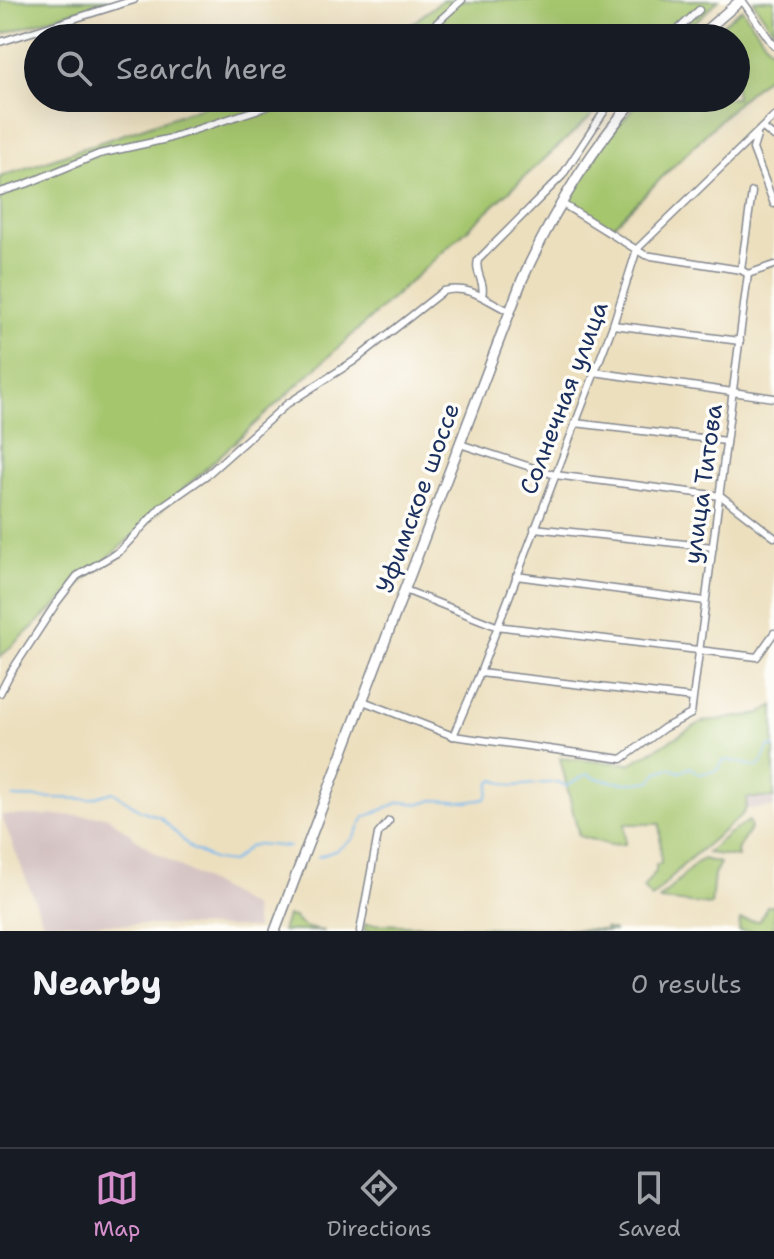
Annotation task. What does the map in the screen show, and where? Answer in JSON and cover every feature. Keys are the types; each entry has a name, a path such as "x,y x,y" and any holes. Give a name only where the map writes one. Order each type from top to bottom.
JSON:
{"main road":[{"path":"713,24 741,0"},
{"name":"Уфимское шоссе","path":"275,931 509,311 540,241 580,170 625,112"}],"street":[{"path":"57,24 134,0"},
{"path":"435,24 462,0"},
{"path":"741,0 774,46"},
{"path":"684,24 699,10"},
{"path":"0,42 24,34"},
{"path":"0,192 90,156 167,139 250,112"},
{"path":"482,295 483,283 476,268 478,260 562,176 604,112"},
{"name":"Солнечная улица","path":"453,736 613,325 637,249 774,116"},
{"path":"774,137 760,130 753,149 774,204"},
{"path":"741,270 752,192"},
{"path":"561,203 645,255 741,270 748,274 774,265"},
{"name":"улица Титова","path":"692,698 748,274"},
{"path":"0,693 77,576 120,551 161,507 208,474 287,404 351,363 443,291 472,291 509,311"},
{"path":"613,325 740,341"},
{"path":"594,372 774,398"},
{"path":"575,423 726,441"},
{"path":"460,444 555,475 721,496 774,537"},
{"path":"534,528 713,547"},
{"path":"516,576 705,601"},
{"path":"405,590 496,626 757,657 774,633"},
{"path":"363,701 453,736 622,759 664,728 691,714 692,698 480,673"},
{"path":"360,931 378,834 389,821"}],"shaded area":[{"path":"747,797 774,798 774,807 746,809"},
{"path":"1,815 106,816 151,850 253,907 256,928 43,922"}],"green space":[{"path":"0,0 109,0 34,24 24,24 24,27 0,35"},
{"path":"442,0 719,0 692,24 412,24"},
{"path":"754,0 774,0 774,31 754,3"},
{"path":"742,9 774,54 774,71 750,91 750,24 722,24"},
{"path":"188,112 596,112 0,657 0,177"},
{"path":"630,112 728,112 611,228 569,202 604,142"},
{"path":"774,705 774,798 747,798 746,809 741,816 686,862 652,898 643,888 656,871 656,864 661,864 660,824 625,824 625,844 610,845 579,836 560,758 630,764 702,722 760,714"},
{"path":"749,821 751,828 737,850 738,857 707,853 728,834"},
{"path":"703,859 720,863 714,874 711,905 659,900 695,864"},
{"path":"767,906 774,906 774,931 739,931 740,920 760,921"},
{"path":"287,916 294,917 308,928 325,931 282,931"},
{"path":"365,924 605,928 615,931 364,931"}],"waterway":[{"path":"318,857 337,850 353,839 365,817 400,802 421,804 434,800 467,802 485,799 494,780 513,786 558,782 566,786 587,774 609,781 635,783 651,781 658,772 670,768 680,772 690,767 700,774 718,770 723,761 728,760 757,767 762,763 768,747 774,747"},
{"path":"13,797 90,799 113,792 140,810 160,817 192,849 215,860 232,862 250,846 258,844 289,847"}]}
